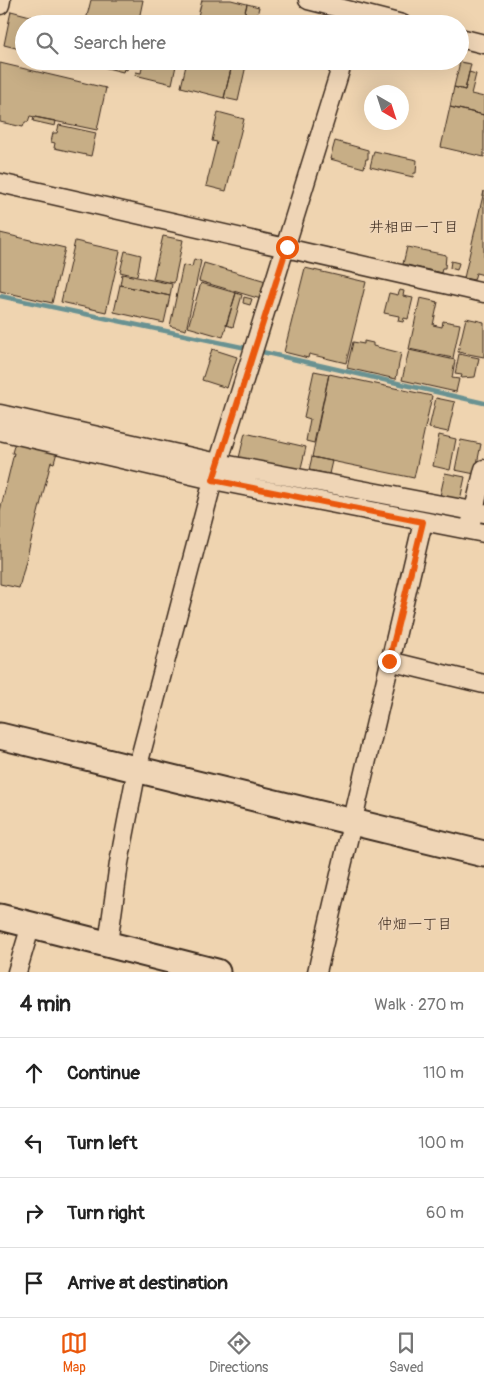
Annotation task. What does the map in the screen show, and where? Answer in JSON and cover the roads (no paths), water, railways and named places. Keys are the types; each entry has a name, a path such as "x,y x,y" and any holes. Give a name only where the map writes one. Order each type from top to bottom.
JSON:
{"street":[{"path":"0,5 1,0"},
{"path":"308,0 357,12"},
{"path":"469,40 484,44"},
{"path":"108,944 119,863 137,769 215,472 287,247 339,70"},
{"path":"0,183 484,293"},
{"path":"0,414 215,472 423,522 476,531 484,469"},
{"path":"0,431 215,472 479,512"},
{"path":"317,972 423,522"},
{"path":"389,661 484,684"},
{"path":"0,736 484,854"},
{"path":"0,917 209,971"},
{"path":"17,972 31,925"}],"waterway":[{"path":"0,296 251,349"},
{"path":"258,351 484,403"}],"district":[{"name":"井相田一丁目","path":"414,227"},
{"name":"仲畑一丁目","path":"415,924"}]}
